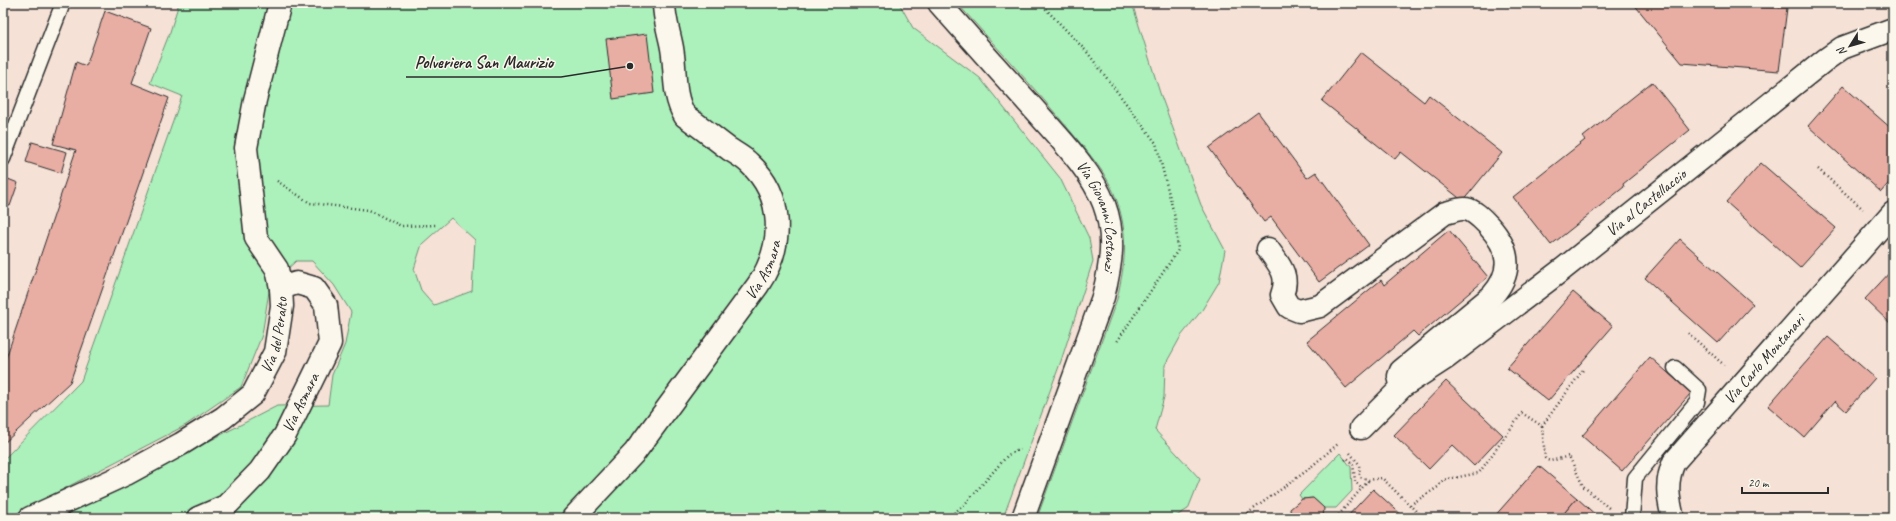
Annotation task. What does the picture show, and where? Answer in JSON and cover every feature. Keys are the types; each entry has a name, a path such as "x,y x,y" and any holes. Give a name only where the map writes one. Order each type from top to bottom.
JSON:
{"street":[{"name":"Via Asmara","path":"573,518 635,452 758,285 773,259 778,230 775,206 767,186 749,163 685,116 680,107 676,94 672,44 664,18 664,3"},
{"name":"Via Giovanni Costanzi","path":"939,3 1048,126 1093,180 1104,205 1110,227 1111,263 1104,297 1046,450 1023,518"},
{"name":"Via del Peralto","path":"30,518 126,474 181,444 223,418 253,394 275,352 282,306 282,288 277,269 256,238 246,148 275,7"},
{"name":"Via al Castellaccio","path":"1361,428 1403,386 1446,358 1563,269 1825,60 1842,48 1893,29"},
{"path":"1268,249 1283,271 1286,285 1282,294 1289,308 1299,311 1320,306 1445,213 1464,209 1473,212 1483,220 1503,244 1507,258 1506,270 1501,286 1492,296 1401,371 1399,381 1403,386"},
{"name":"Via Carlo Montanari","path":"1674,518 1667,489 1669,475 1674,462 1887,219"},
{"name":"Via Asmara","path":"198,518 226,506 260,471 285,435 330,343 326,305 314,288 297,283 282,288"}],"lane":[{"path":"3,158 63,3"},
{"path":"1632,518 1635,478 1697,402 1699,390 1674,368"}],"path":[{"path":"248,163 310,203 369,210 402,226 436,225"},
{"path":"1818,169 1887,219"},
{"path":"1688,333 1744,383"},
{"path":"1583,370 1542,426 1545,458 1547,460 1569,456 1583,486 1616,513"},
{"path":"1410,505 1438,487 1443,480 1479,473 1522,413 1542,426"},
{"path":"1241,518 1305,472 1340,442 1342,445"},
{"path":"948,518 965,504 1008,455 1026,445 1046,450"},
{"path":"1346,448 1359,464 1360,477 1369,480 1382,478 1423,518"},
{"path":"1345,460 1347,458 1353,463 1355,482 1362,489"},
{"path":"1336,518 1369,480"}],"green space":[{"path":"179,3 899,3 913,28 980,78 1060,178 1089,238 1093,261 1061,361 1003,518 60,518 277,406 328,405 332,375 345,344 351,312 334,285 312,261 296,261 270,285 262,335 241,387 186,425 8,518 3,518 3,460 81,381 182,96 150,83 170,32","holes":["451,218 475,240 472,291 434,305 421,290 414,269 422,244"]},
{"path":"957,3 1132,3 1160,93 1201,205 1225,250 1219,282 1202,310 1181,336 1165,365 1164,397 1155,430 1200,479 1188,509 1173,518 1037,518 1117,299 1124,262 1123,226 1121,214 1113,191 1098,165 1044,100"},
{"path":"1340,453 1351,467 1352,491 1336,508 1324,508 1313,498 1302,499 1299,495"}],"building":[{"path":"1633,3 1714,3 1716,6 1787,8 1779,71 1682,63"},
{"path":"105,11 151,28 132,83 169,98 70,382 3,444 3,367 76,150 53,144 76,62 86,66"},
{"path":"647,34 654,93 613,99 606,39"},
{"path":"1361,52 1424,102 1429,95 1502,153 1463,201 1401,152 1395,159 1322,101"},
{"path":"1652,82 1690,130 1623,184 1624,187 1551,245 1513,197 1585,140 1583,137"},
{"path":"1843,86 1893,130 1893,178 1881,192 1808,126"},
{"path":"1258,112 1307,178 1316,172 1369,245 1319,282 1271,217 1264,222 1209,148"},
{"path":"32,142 67,152 61,173 26,162"},
{"path":"1761,163 1836,228 1800,268 1726,202"},
{"path":"3,177 18,183 10,206 3,204"},
{"path":"1449,230 1488,277 1418,336 1413,331 1346,388 1307,341 1381,280 1384,285"},
{"path":"1680,239 1753,304 1718,343 1645,278"},
{"path":"1893,269 1893,326 1865,299"},
{"path":"1573,292 1613,326 1548,401 1507,368"},
{"path":"1828,337 1875,378 1846,411 1835,401 1804,437 1768,406"},
{"path":"1650,357 1691,393 1622,471 1582,436"},
{"path":"1446,381 1503,435 1474,466 1452,445 1429,469 1394,435"},
{"path":"1539,466 1577,498 1560,518 1493,518"},
{"path":"1373,489 1405,518 1346,518"},
{"path":"1313,498 1324,508 1323,518 1291,518 1290,509 1302,499"},
{"path":"1577,498 1599,518 1560,518"}],"place":[{"name":"Polveriera San Maurizio","path":"630,66"}]}
